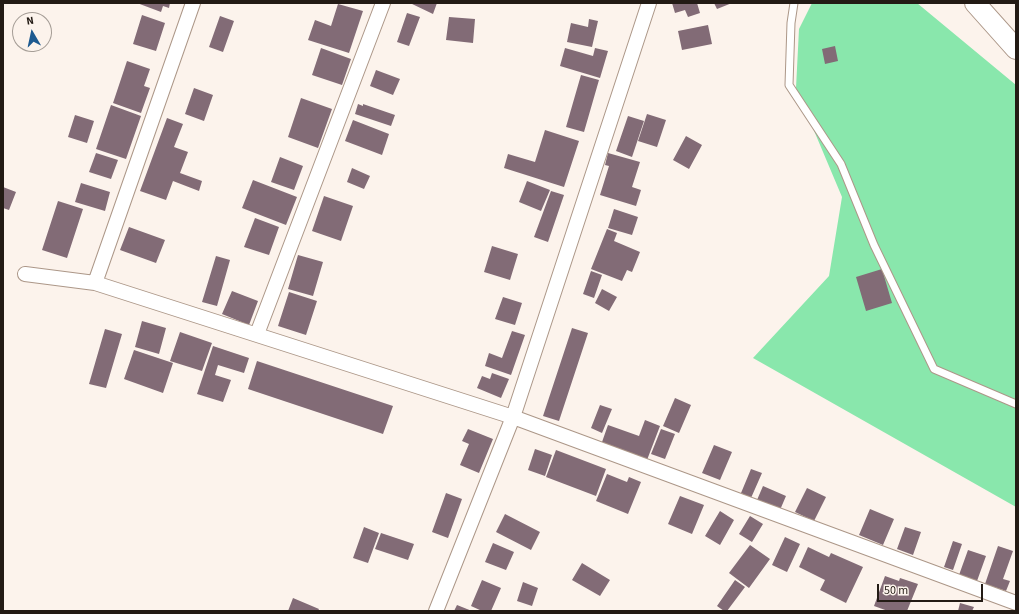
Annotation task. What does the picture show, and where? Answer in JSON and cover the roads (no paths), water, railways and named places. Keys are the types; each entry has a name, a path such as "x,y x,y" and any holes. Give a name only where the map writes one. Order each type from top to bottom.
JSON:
{"street":[{"path":"95,283 193,3"},
{"path":"257,334 383,3"},
{"path":"436,611 513,417 649,3"},
{"path":"975,3 1016,49"},
{"path":"25,274 95,283 513,417 1016,603"}],"lane":[{"path":"794,3 791,22 789,85 842,164 874,245 934,369 1016,404"}]}
